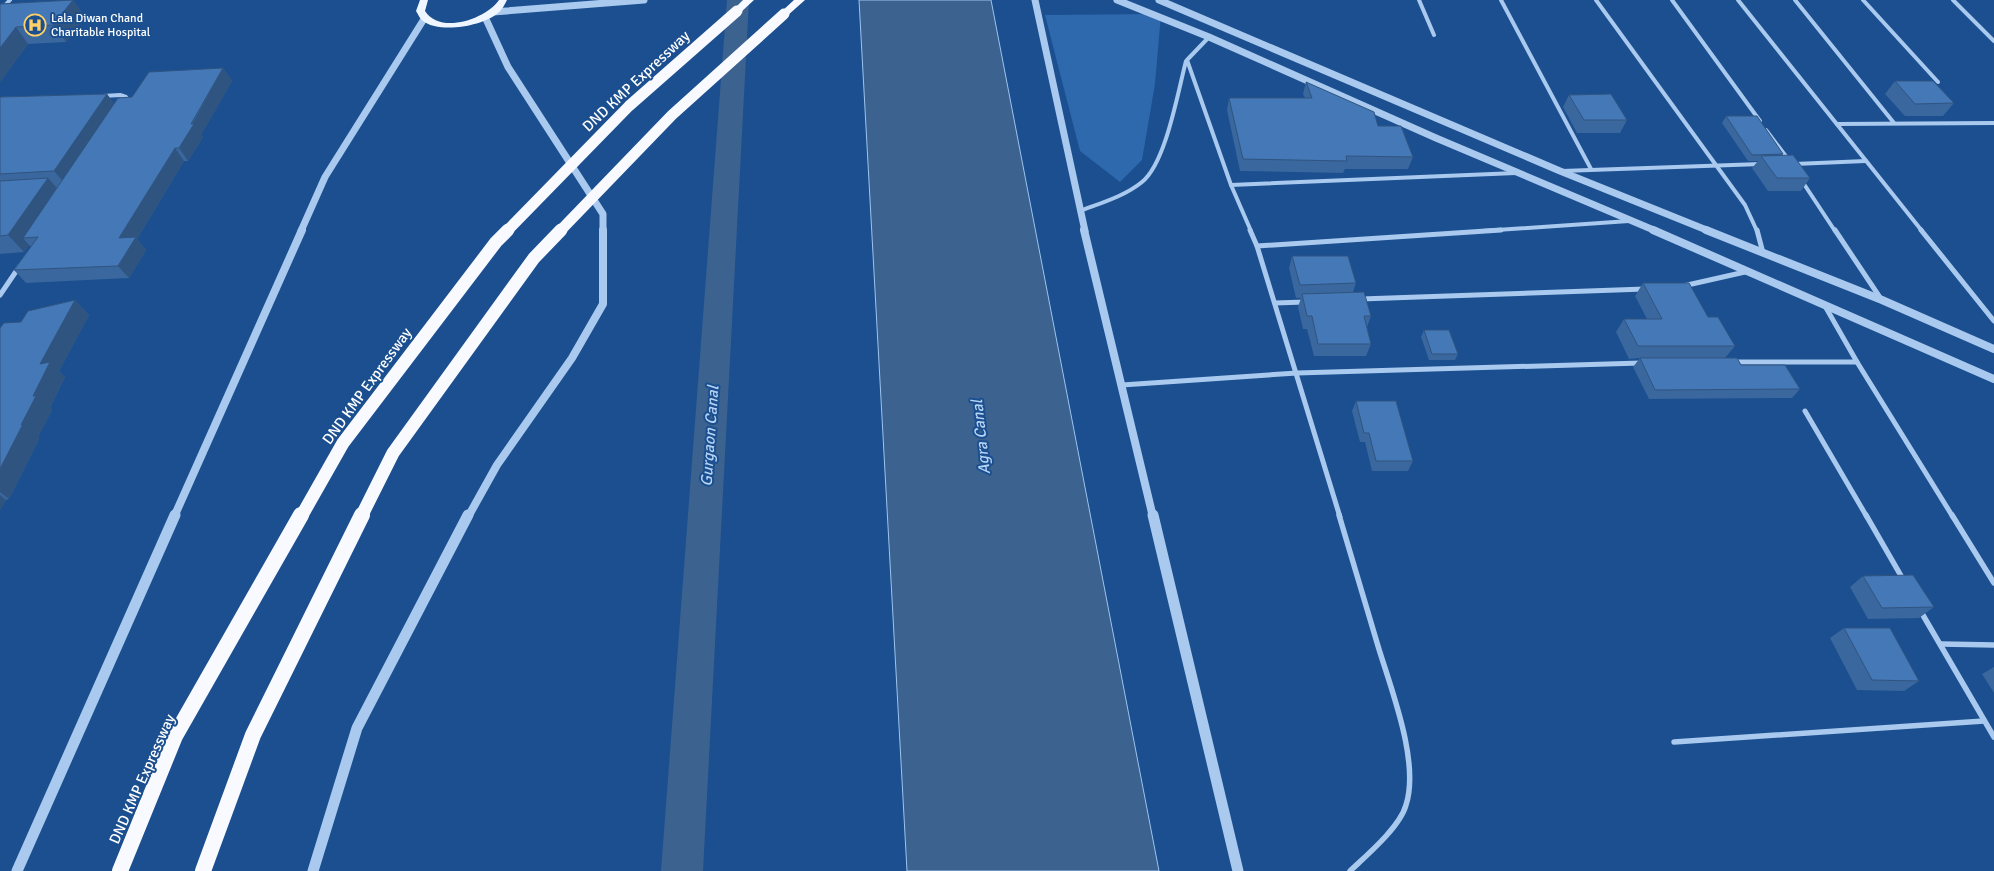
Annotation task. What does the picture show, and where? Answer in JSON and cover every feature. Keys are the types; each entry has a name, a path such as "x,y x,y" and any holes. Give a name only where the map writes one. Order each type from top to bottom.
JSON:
{"highway":[{"name":"DND KMP Expressway","path":"120,871 175,736 343,443 496,242 629,106 750,0"},
{"path":"203,871 253,735 393,453 534,258 672,115 800,0"}],"main road":[{"path":"424,0 420,6 420,13 424,19 432,23 452,26 475,22 489,15 502,0"}],"street":[{"path":"0,11 10,0"},
{"path":"313,871 357,728 446,555 497,465 572,358 602,304 603,214 508,67 489,15 644,0"},
{"path":"1035,0 1080,211 1238,871"},
{"path":"1117,0 1209,37 1426,134 1632,220 1994,379"},
{"path":"1158,0 1560,171 1882,300 1994,349"},
{"path":"1419,0 1434,36"},
{"path":"1502,0 1543,82 1591,169"},
{"path":"1596,0 1752,216 1763,253"},
{"path":"1672,0 1791,164 1882,300"},
{"path":"1738,0 1994,321"},
{"path":"1795,0 1894,123"},
{"path":"1863,0 1938,82"},
{"path":"1953,0 1994,41"},
{"path":"17,871 325,177 424,19"},
{"path":"1080,211 1127,192 1148,178 1159,159 1187,60 1209,37"},
{"path":"1187,60 1231,185 1258,246 1405,738 1410,781 1406,809 1375,846 1350,871"},
{"path":"100,96 120,95 126,97 128,103 125,109"},
{"path":"1837,124 1994,123"},
{"path":"1782,164 1866,161"},
{"path":"1560,171 1714,164 1762,164"},
{"path":"1231,185 1519,173"},
{"path":"1258,246 1632,220"},
{"path":"0,295 22,263"},
{"path":"1681,287 1748,271"},
{"path":"1353,300 1654,288"},
{"path":"1275,303 1314,301"},
{"path":"1824,304 1994,583"},
{"path":"1727,362 1858,362"},
{"path":"1122,385 1297,373 1649,363"},
{"path":"1805,412 1905,584"},
{"path":"1915,601 1994,737"},
{"path":"1940,644 1994,646"},
{"path":"1674,742 1984,721"}],"shaded area":[{"path":"1161,14 1155,84 1142,160 1120,182 1080,151 1045,15"}],"water":[{"name":"Agra Canal","path":"859,0 991,0 1159,871 907,871"}],"building":[{"path":"73,0 53,25 16,27 0,48 0,4"},
{"path":"223,68 191,124 194,124 179,148 175,148 119,238 136,237 118,266 14,270 38,237 23,238 118,98 132,97 149,72"},
{"path":"1895,81 1933,81 1954,103 1915,104"},
{"path":"1306,82 1374,112 1378,126 1401,126 1413,157 1346,156 1347,161 1243,159 1229,98 1312,98"},
{"path":"107,94 54,171 0,174 0,97"},
{"path":"1611,94 1627,120 1584,120 1569,95"},
{"path":"1726,116 1757,116 1783,154 1752,155"},
{"path":"1793,155 1810,178 1777,178 1761,156"},
{"path":"48,178 8,235 0,236 0,181"},
{"path":"1292,256 1348,256 1356,283 1300,285"},
{"path":"1643,283 1689,283 1708,317 1718,317 1735,346 1638,346 1624,319 1662,319"},
{"path":"1364,292 1371,316 1364,316 1371,344 1318,344 1312,316 1307,316 1302,294"},
{"path":"75,300 40,364 50,362 21,425 23,424 0,469 0,328 4,323 21,322 28,311"},
{"path":"1424,330 1449,330 1458,354 1432,354"},
{"path":"1640,358 1737,358 1741,365 1785,365 1800,389 1655,390"},
{"path":"1356,401 1396,401 1413,461 1376,461 1369,433 1364,433"},
{"path":"1913,575 1934,607 1882,608 1863,576"},
{"path":"1844,628 1890,628 1919,681 1872,680"}],"waterway":[{"name":"Gurgaon Canal","path":"682,871 738,0"}],"place":[{"name":"Lala Diwan Chand Charitable Hospital","path":"35,25"}]}
